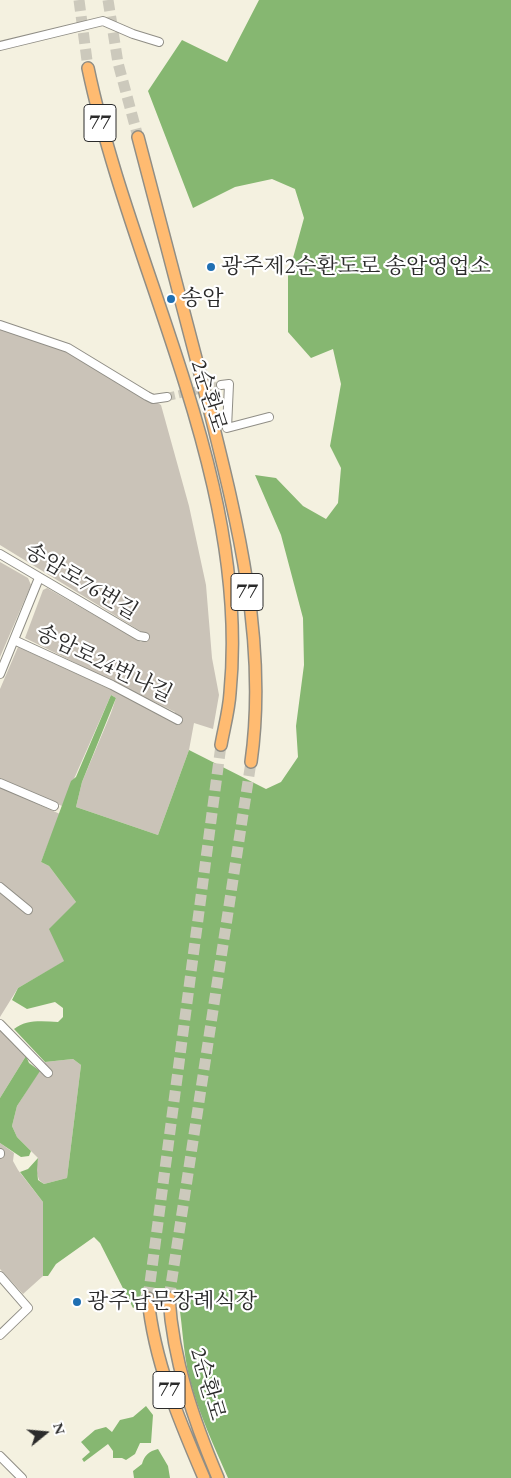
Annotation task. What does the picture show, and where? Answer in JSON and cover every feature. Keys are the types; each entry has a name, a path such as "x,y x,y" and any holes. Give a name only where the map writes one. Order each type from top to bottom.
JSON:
{"highway":[{"name":"2순환로","path":"88,68 100,125 159,304 209,470 219,512 228,571 231,611 230,693 221,745"},
{"name":"2순환로","path":"138,137 227,481 245,579 254,639 257,695 256,725 251,762"},
{"name":"2순환로","path":"148,1298 158,1357 203,1478"},
{"name":"2순환로","path":"169,1298 173,1334 184,1383 218,1478"}],"street":[{"path":"0,46 104,21 133,34 159,42"},
{"path":"0,325 68,348 147,396 152,398 167,397"},
{"path":"221,385 229,384 227,428 269,417"},
{"name":"송암로76번길","path":"0,554 139,636 145,636"},
{"name":"송암로24번나길","path":"0,674 40,578"},
{"name":"송암로24번나길","path":"14,640 112,685 178,720"},
{"path":"0,783 54,806"},
{"path":"0,887 28,910"},
{"path":"0,1024 48,1073"},
{"path":"0,1276 28,1308 0,1335"},
{"path":"0,1456 12,1471 22,1478"}],"shaded area":[{"path":"0,328 69,350 161,405 189,506 206,585 212,658 219,695 213,729 194,723 189,750 158,835 76,807 82,782 116,698 111,695 62,806 0,778 0,689 18,647 173,718 175,712 25,638 43,590 47,588 141,642 150,637 0,545"},
{"path":"0,562 28,578 31,585 0,657"},
{"path":"0,787 60,814 41,862 49,866 76,902 65,961 18,988 0,1017 0,892 19,908 23,903 0,883"},
{"path":"0,1029 26,1056 0,1098"},
{"path":"73,1059 81,1065 67,1178 44,1184 39,1180 36,1170 38,1158 17,1137 12,1126 17,1106 45,1062"},
{"path":"0,1143 14,1153 13,1161 18,1170 43,1202 43,1276 23,1294 0,1269"}],"green space":[{"path":"259,0 511,0 511,1478 228,1478 202,1418 190,1380 176,1288 153,1288 141,1292 140,1303 133,1308 100,1243 94,1237 56,1264 48,1276 43,1276 43,1202 20,1172 28,1169 38,1158 38,1180 44,1184 67,1178 81,1065 73,1059 45,1062 14,1029 29,1022 58,1022 63,1017 63,1008 55,1002 27,1009 12,1000 18,988 64,961 49,929 76,902 49,866 41,862 71,781 76,777 111,695 116,698 82,782 76,807 158,835 189,750 266,789 281,782 298,757 296,726 304,665 303,618 281,535 255,475 276,478 303,506 326,519 338,503 341,468 330,446 341,384 333,349 311,358 288,332 288,276 304,218 295,189 272,179 235,187 193,208 148,91 182,40 227,62"},
{"path":"26,1056 29,1063 40,1071 17,1106 12,1126 17,1137 31,1151 29,1156 21,1157 0,1143 0,1098"},
{"path":"146,1406 153,1415 151,1443 140,1443 135,1454 126,1460 113,1458 113,1451 108,1444 84,1462 82,1459 90,1452 81,1442 95,1430 106,1427 112,1432 120,1420 133,1417"},
{"path":"158,1449 168,1466 170,1478 134,1478 133,1471 142,1464 147,1454"}],"tunnel":[{"path":"79,0 88,68"},
{"path":"108,0 118,63 138,137"},
{"path":"167,397 221,385"},
{"path":"148,1298 221,745"},
{"path":"169,1298 251,762"}],"place":[{"name":"광주제2순환도로 송암영업소","path":"211,267"},
{"name":"송암","path":"171,299"},
{"name":"광주남문장례식장","path":"77,1302"}]}
